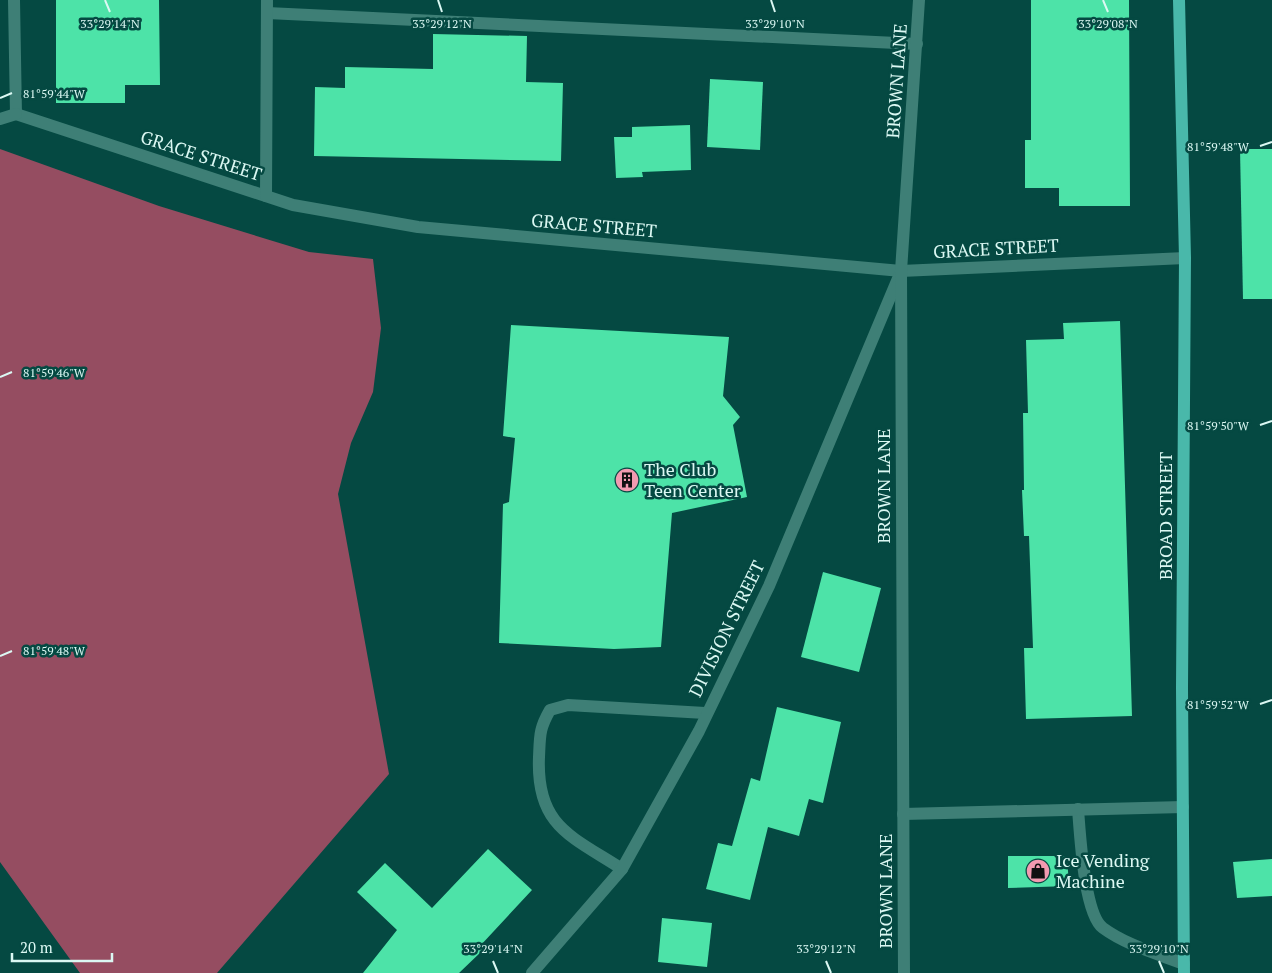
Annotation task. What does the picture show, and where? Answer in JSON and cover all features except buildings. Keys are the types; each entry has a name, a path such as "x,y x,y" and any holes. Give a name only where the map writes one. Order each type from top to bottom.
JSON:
{"main road":[{"name":"BROAD STREET","path":"1179,0 1185,258 1184,969"}],"street":[{"path":"0,119 16,114 14,0"},
{"path":"266,196 267,0"},
{"name":"BROWN LANE","path":"904,973 901,271 919,0"},
{"path":"267,14 917,44"},
{"name":"GRACE STREET","path":"16,114 293,205 418,228 901,271 1185,258"},
{"name":"DIVISION STREET","path":"532,973 622,869 698,731 705,713 769,586 901,271"},
{"path":"622,869 556,824 544,803 538,778 540,726 550,710 568,705 705,713"},
{"path":"903,814 1183,807"},
{"path":"1078,810 1089,900 1101,927 1184,969"}],"shaded area":[{"path":"0,149 159,206 309,252 373,259 381,328 373,392 351,443 338,494 389,774 217,973 80,973 0,862"}],"place":[{"name":"The Club Teen Center","path":"627,480"},
{"name":"Ice Vending Machine","path":"1038,871"}]}
